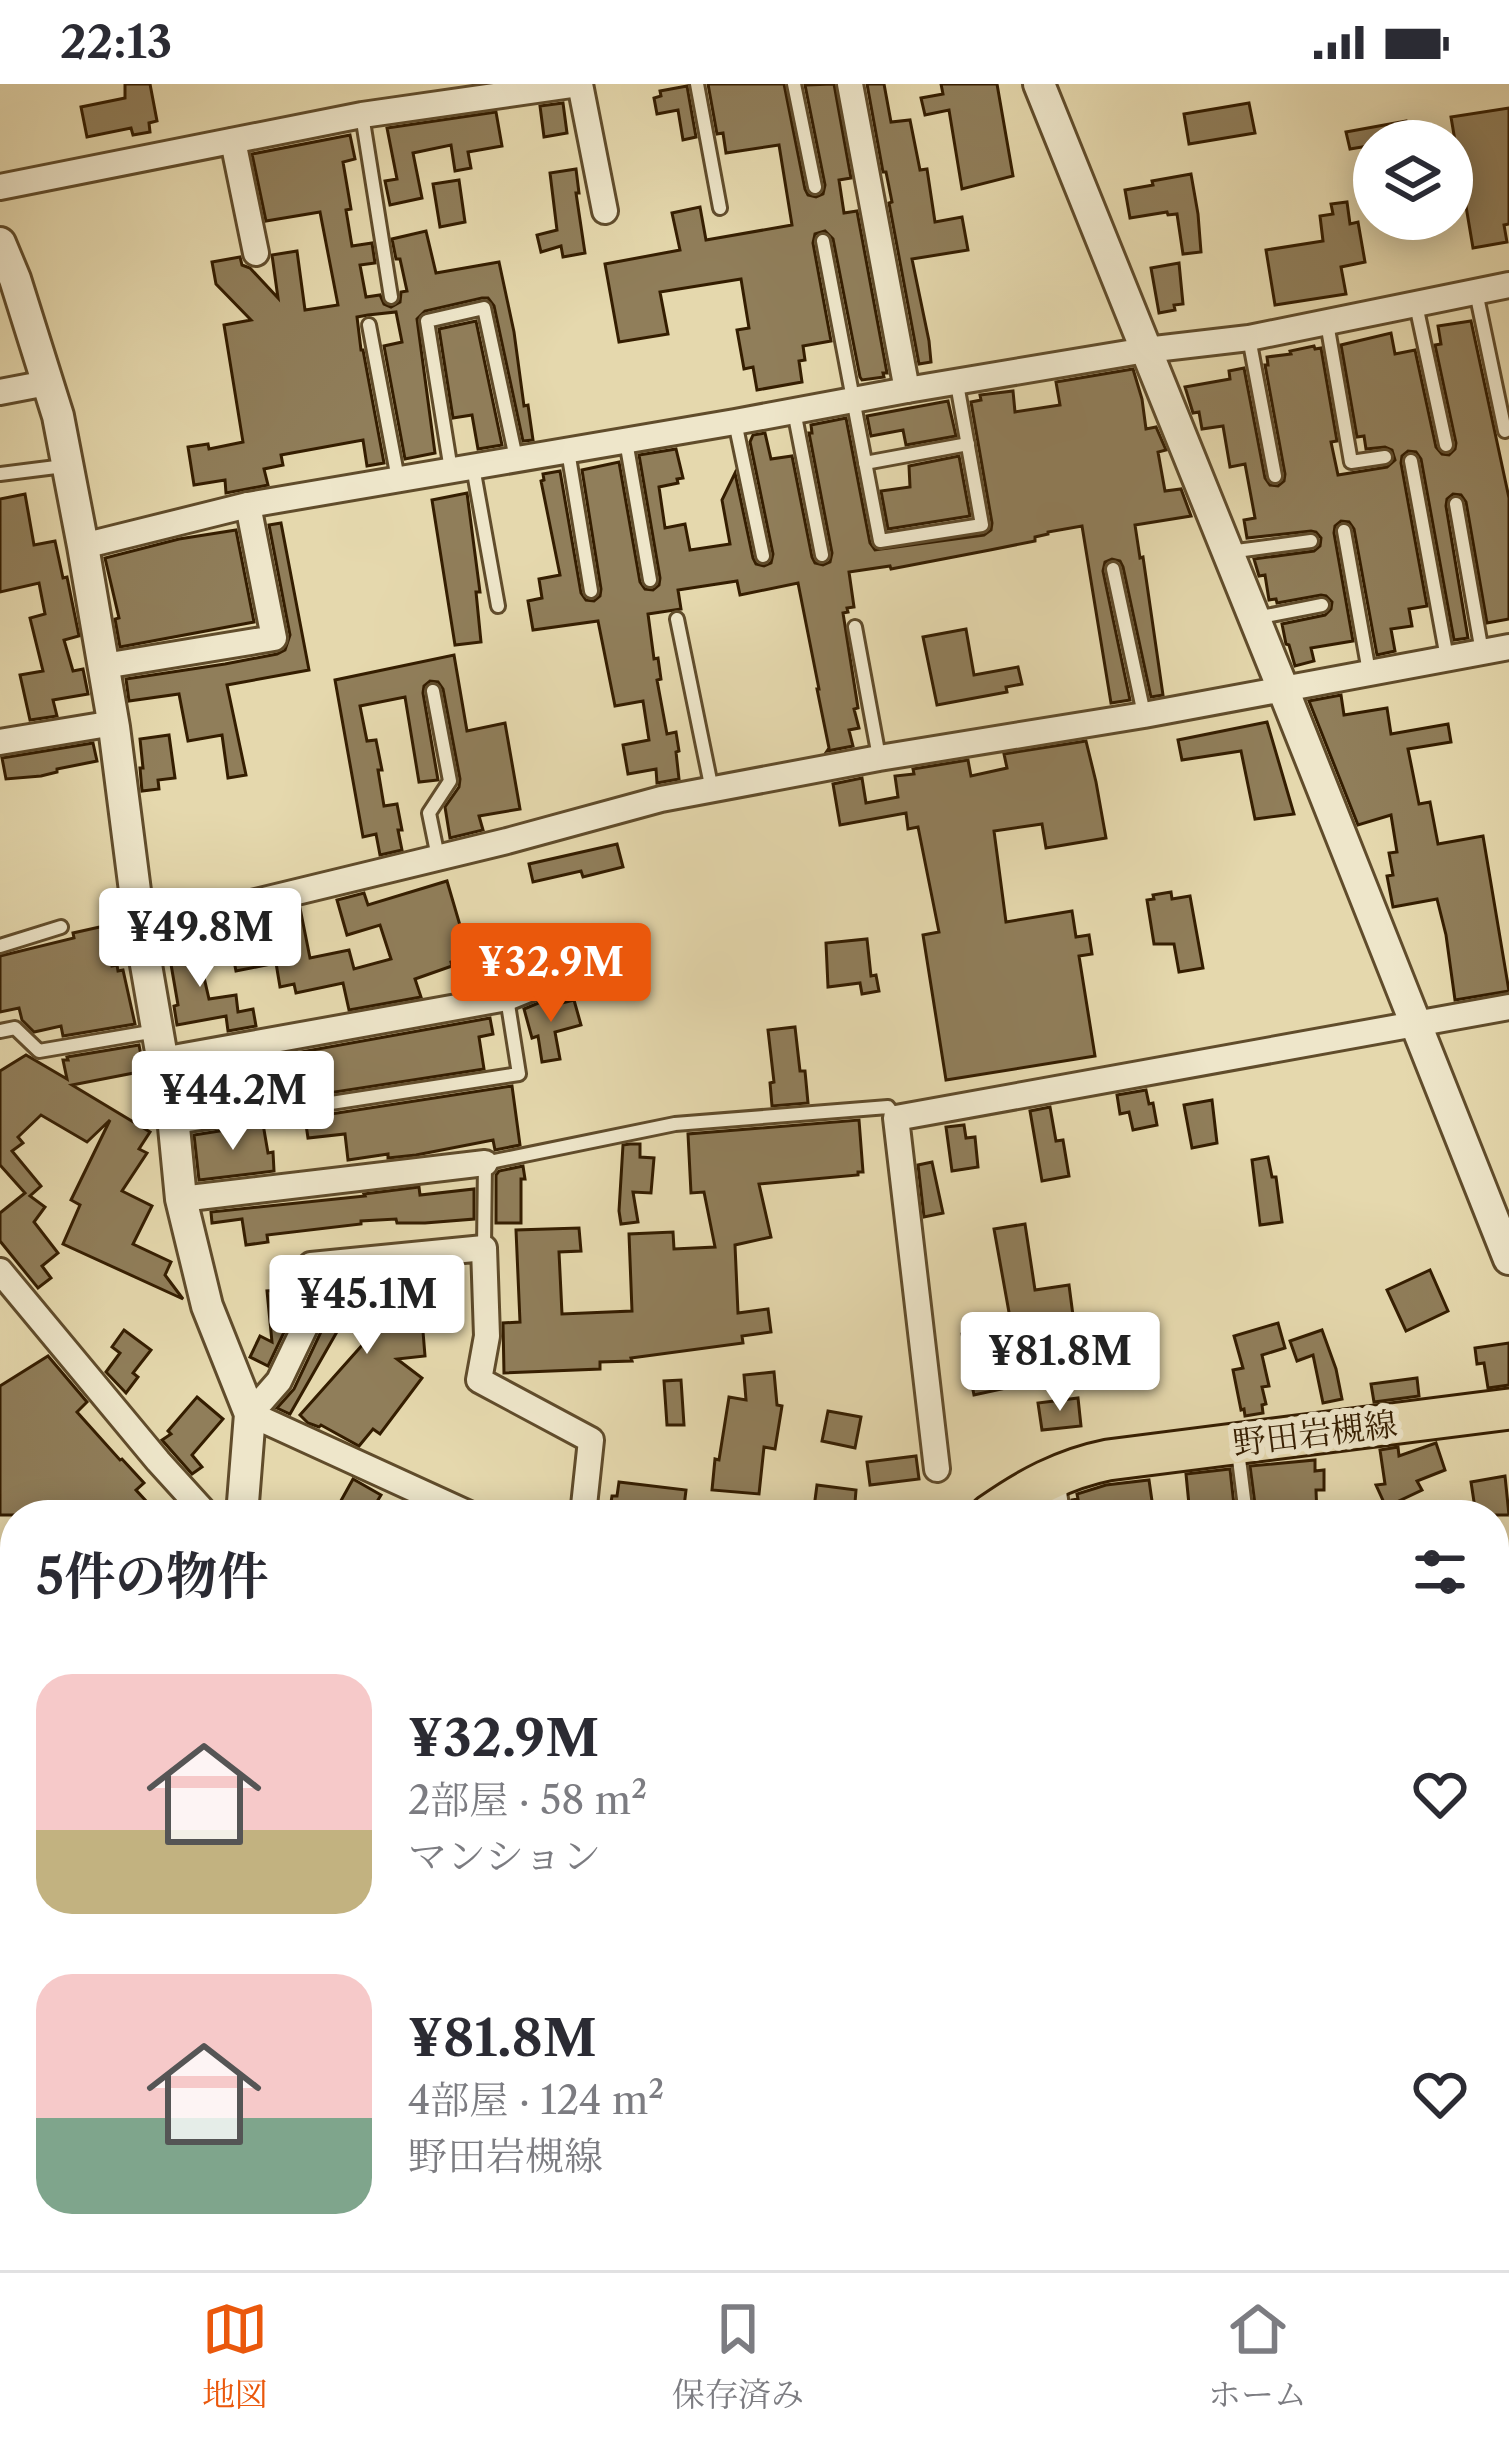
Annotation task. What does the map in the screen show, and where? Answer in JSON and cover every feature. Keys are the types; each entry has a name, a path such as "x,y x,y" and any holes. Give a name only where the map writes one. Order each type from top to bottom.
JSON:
{"main road":[{"name":"野田岩槻線","path":"1011,1500 1055,1496 1108,1460 1498,1415"}],"street":[{"path":"0,187 362,115 579,84 605,211"},
{"path":"850,84 907,390"},
{"path":"1039,84 1509,1259"},
{"path":"233,141 256,253"},
{"path":"0,244 58,416 114,723 181,1199 207,1306 250,1414 243,1500"},
{"path":"83,546 248,505 1146,350 1249,338 1509,285"},
{"path":"0,392 47,383"},
{"path":"104,666 274,638 248,505"},
{"path":"140,930 661,799 1509,647"},
{"path":"0,742 114,723"},
{"path":"160,1046 507,998 617,953"},
{"path":"937,1468 896,1118 1509,1007"},
{"path":"181,1199 485,1162"},
{"path":"250,1414 279,1381 314,1308 311,1265 484,1248 487,1336 479,1381 591,1441 585,1500"},
{"path":"1,1274 193,1500"},
{"path":"250,1414 438,1500"}],"lane":[{"path":"697,84 720,208"},
{"path":"794,84 815,188"},
{"path":"362,115 391,297"},
{"path":"823,241 880,542 982,524 958,384"},
{"path":"1476,292 1505,431"},
{"path":"1415,304 1446,445"},
{"path":"498,606 427,321 484,308 516,460"},
{"path":"1327,322 1351,462 1385,457"},
{"path":"369,325 398,480"},
{"path":"1249,338 1275,476"},
{"path":"794,411 822,555"},
{"path":"735,422 763,556"},
{"path":"626,441 650,580"},
{"path":"865,463 968,444"},
{"path":"568,451 591,591"},
{"path":"1411,461 1447,658"},
{"path":"0,474 67,466"},
{"path":"1456,504 1482,652"},
{"path":"1344,531 1370,672"},
{"path":"1228,552 1311,541"},
{"path":"1113,569 1144,715"},
{"path":"1254,618 1322,605"},
{"path":"677,619 712,791"},
{"path":"855,627 879,758"},
{"path":"433,692 450,781 429,813 438,858"},
{"path":"0,946 62,927"},
{"path":"174,1127 519,1074 507,998"},
{"path":"0,1031 15,1028 39,1051 160,1046"},
{"path":"484,1248 485,1162 675,1124 888,1107 896,1118"},
{"path":"1237,1443 1244,1500"}],"building":[{"path":"125,84 150,84 157,121 149,123 150,132 133,135 131,128 87,137 81,107 125,98"},
{"path":"708,84 784,84 805,189 816,197 823,194 825,185 805,85 834,84 851,178 839,180 844,213 857,211 887,373 884,377 860,377 833,239 825,231 815,234 813,243 831,341 803,346 802,382 757,390 753,367 744,369 737,330 749,328 741,279 660,292 668,334 619,342 605,264 680,250 672,213 700,207 706,240 792,225 779,145 726,153 723,133 717,134"},
{"path":"867,84 884,84 891,122 910,120 920,170 927,169 935,222 962,217 968,250 912,259 931,362 919,364"},
{"path":"941,84 997,84 1013,176 962,189 949,110 925,115 921,98 943,94"},
{"path":"687,86 696,137 683,140 678,110 657,114 654,98 661,96 660,91"},
{"path":"563,103 567,133 544,137 540,106"},
{"path":"1249,103 1255,133 1189,144 1184,114"},
{"path":"1509,108 1507,242 1473,248 1473,120 1451,117"},
{"path":"496,112 502,146 468,152 471,168 455,171 451,145 413,153 422,198 390,205 385,181 397,179 387,128"},
{"path":"350,135 355,159 343,162 352,246 372,243 375,263 360,265 366,297 380,295 391,307 407,291 392,239 426,231 436,273 499,262 533,440 523,441 494,306 482,298 425,311 417,319 435,453 405,459 384,346 402,342 396,312 368,315 357,317 384,463 367,466 363,440 281,455 283,465 264,469 268,485 226,493 225,480 194,485 188,447 208,444 209,449 243,442 224,325 251,320 216,284 212,262 240,257 242,265 278,298 272,255 297,251 305,310 338,305 320,212 266,221 252,154"},
{"path":"576,169 585,253 563,257 561,246 541,252 537,235 557,230 550,173"},
{"path":"1191,174 1201,252 1183,254 1177,214 1130,218 1125,190"},
{"path":"459,180 465,222 440,227 433,184"},
{"path":"1347,202 1353,240 1361,240 1365,262 1341,267 1346,294 1275,305 1266,250 1323,241 1320,216 1333,214 1331,204"},
{"path":"1179,263 1183,304 1159,313 1151,268"},
{"path":"476,321 502,445 478,449 472,415 453,418 439,329"},
{"path":"1471,321 1509,498 1509,619 1487,623 1466,502 1453,494 1446,506 1468,638 1454,640 1421,459 1408,451 1401,463 1427,606 1409,609 1412,626 1391,629 1395,651 1377,655 1354,529 1341,521 1334,533 1353,641 1311,648 1314,661 1295,666 1282,624 1325,615 1332,602 1321,595 1277,603 1269,600 1265,575 1259,576 1254,559 1314,551 1321,538 1311,531 1247,538 1244,520 1255,518 1245,464 1230,467 1223,426 1202,429 1185,387 1230,379 1229,371 1244,368 1265,478 1278,486 1285,474 1267,357 1321,348 1338,475 1387,467 1395,460 1392,450 1366,449 1364,436 1357,437 1341,345 1391,333 1395,354 1415,350 1436,447 1449,455 1456,443 1435,345 1441,344 1438,326"},
{"path":"1133,369 1146,429 1156,427 1166,450 1158,452 1165,491 1181,489 1191,516 1135,525 1163,695 1151,697 1123,567 1112,559 1105,562 1103,571 1130,700 1111,703 1082,526 990,550 849,572 854,607 843,613 859,728 849,730 853,746 827,751 798,583 740,595 737,581 678,590 681,609 648,614 667,734 676,732 679,751 679,779 657,783 656,769 628,774 623,745 649,740 643,701 615,706 598,621 533,630 528,601 542,598 539,579 560,575 543,474 560,471 581,593 594,601 601,589 582,470 619,462 640,582 653,590 660,578 639,455 676,449 683,478 659,487 665,528 685,524 690,550 730,544 722,500 735,473 753,558 764,566 771,563 773,554 750,442 753,435 765,433 771,459 792,456 812,557 823,565 830,562 832,553 811,425 846,418 875,550 984,535 992,523 971,402 981,400 980,395 1013,391 1015,412 1060,405 1056,382"},
{"path":"948,401 956,436 906,445 903,430 871,436 867,416"},
{"path":"959,456 970,516 888,529 881,491 910,487 909,466"},
{"path":"467,493 480,592 476,592 481,642 455,645 432,500"},
{"path":"25,494 34,545 55,541 63,578 67,577 79,636 64,640 73,671 83,669 88,694 53,700 57,716 30,720 20,675 43,671 30,618 45,614 39,583 0,592 0,499"},
{"path":"281,523 309,670 227,685 246,775 228,778 222,735 188,741 179,694 129,701 126,679 285,650 290,635 269,525"},
{"path":"236,530 254,622 120,647 115,619 119,618 105,558"},
{"path":"966,629 974,675 1018,667 1022,684 1006,687 1007,692 937,705 923,637"},
{"path":"454,655 467,731 505,723 520,809 479,816 483,830 450,838 445,807 460,779 443,689 430,681 423,693 438,780 419,782 405,697 360,706 367,741 376,740 384,806 397,804 402,830 398,830 402,850 380,855 376,834 363,837 335,680"},
{"path":"1341,695 1344,715 1387,708 1391,734 1448,724 1451,742 1408,749 1419,804 1430,802 1438,844 1483,836 1509,991 1455,1000 1437,899 1393,907 1387,876 1393,875 1389,853 1397,852 1391,815 1358,825 1309,701"},
{"path":"1267,722 1294,814 1255,819 1241,751 1182,760 1178,740"},
{"path":"169,735 175,778 158,780 159,789 142,791 140,739"},
{"path":"1086,741 1106,838 1046,848 1042,824 994,831 1006,922 1072,911 1076,937 1089,935 1092,954 1079,956 1095,1056 946,1080 923,935 939,932 918,827 908,829 906,813 840,825 833,784 862,778 866,803 898,797 895,776 914,774 913,769 968,760 971,776 1007,768 1004,754"},
{"path":"93,743 97,761 41,776 6,779 2,758"},
{"path":"617,844 623,867 533,882 529,864"},
{"path":"447,881 469,956 415,979 421,997 349,1010 343,983 296,993 294,984 280,987 276,963 236,971 227,926 300,908 310,958 349,950 354,969 391,959 380,925 347,935 337,900 364,893 368,905"},
{"path":"1171,892 1172,899 1190,896 1203,968 1179,972 1174,944 1154,944 1147,900"},
{"path":"104,926 112,966 123,970 135,1024 63,1036 61,1026 34,1032 22,1020 19,1008 0,1012 0,956"},
{"path":"194,934 209,999 236,995 238,1012 253,1009 256,1026 228,1031 226,1016 177,1025 167,941"},
{"path":"867,939 871,976 876,975 879,991 862,994 860,983 828,987 826,943"},
{"path":"548,999 550,1006 574,1000 581,1025 555,1032 560,1059 542,1062 538,1036 532,1038 524,1009"},
{"path":"490,1018 493,1034 479,1037 484,1069 192,1114 184,1073"},
{"path":"795,1027 808,1103 772,1106 768,1030"},
{"path":"139,1045 144,1071 72,1085 150,1132 139,1149 147,1153 122,1191 152,1206 133,1244 171,1262 165,1275 183,1299 63,1244 80,1205 71,1200 110,1120 87,1142 41,1115 18,1137 23,1143 12,1151 41,1186 30,1196 45,1207 34,1222 58,1253 42,1266 51,1278 38,1288 0,1241 0,1213 25,1193 0,1165 0,1071 26,1055 67,1079 63,1060 67,1057"},
{"path":"512,1086 520,1145 495,1150 493,1140 416,1155 348,1160 345,1134 308,1138 305,1118"},
{"path":"1146,1090 1157,1125 1133,1130 1129,1112 1120,1114 1117,1095"},
{"path":"1212,1100 1217,1143 1192,1148 1184,1105"},
{"path":"1050,1107 1056,1141 1063,1140 1069,1176 1042,1181 1030,1111"},
{"path":"859,1120 863,1172 759,1184 771,1237 735,1245 738,1313 768,1309 771,1332 742,1336 743,1343 600,1362 600,1369 504,1373 503,1323 520,1322 516,1230 579,1228 581,1251 559,1252 562,1314 632,1311 629,1234 673,1232 674,1249 715,1247 704,1192 691,1193 688,1134"},
{"path":"263,1124 274,1171 199,1180 194,1135"},
{"path":"964,1125 966,1138 975,1137 978,1167 952,1171 946,1127"},
{"path":"640,1144 640,1157 654,1158 651,1193 633,1192 638,1222 621,1224 623,1145"},
{"path":"1268,1157 1272,1177 1276,1177 1282,1222 1260,1225 1252,1160"},
{"path":"932,1162 943,1213 924,1217 918,1165"},
{"path":"523,1166 521,1223 496,1223 496,1175"},
{"path":"419,1187 420,1195 474,1189 474,1219 361,1221 267,1235 268,1242 246,1245 242,1219 212,1223 211,1212"},
{"path":"1025,1224 1035,1290 1069,1285 1074,1323 1013,1332 1015,1386 974,1395 962,1334 1012,1329 994,1229"},
{"path":"1430,1270 1448,1311 1406,1331 1387,1290"},
{"path":"420,1271 427,1307 421,1307 425,1356 397,1359 422,1378 380,1434 373,1429 359,1446 300,1415 397,1306 350,1309 290,1414 277,1408 294,1389 329,1315 329,1280"},
{"path":"296,1289 297,1305 268,1366 250,1357 260,1336 272,1342 267,1291"},
{"path":"1278,1323 1285,1348 1262,1355 1269,1386 1262,1387 1263,1413 1245,1416 1233,1370 1243,1368 1234,1336"},
{"path":"124,1330 151,1350 133,1373 138,1377 126,1393 106,1372 120,1353 112,1347"},
{"path":"1322,1330 1342,1399 1323,1403 1313,1355 1297,1361 1290,1341"},
{"path":"1509,1343 1509,1385 1488,1388 1484,1363 1477,1364 1475,1348"},
{"path":"48,1356 87,1402 77,1412 144,1483 136,1490 145,1500 0,1500 0,1386"},
{"path":"774,1372 777,1405 782,1406 775,1449 764,1447 759,1494 712,1490 729,1397 746,1400 744,1375"},
{"path":"1417,1378 1419,1396 1374,1402 1371,1384"},
{"path":"681,1380 684,1425 667,1425 664,1381"},
{"path":"197,1397 223,1419 192,1455 202,1467 192,1474 162,1440"},
{"path":"1078,1398 1081,1426 1042,1430 1038,1403"},
{"path":"828,1411 861,1417 855,1448 822,1441"},
{"path":"1436,1443 1445,1470 1417,1481 1422,1490 1401,1500 1383,1500 1376,1485 1385,1484 1380,1450 1398,1447 1399,1456"},
{"path":"916,1456 919,1479 870,1485 867,1462"},
{"path":"1315,1460 1315,1471 1324,1470 1324,1490 1316,1490 1316,1500 1254,1500 1250,1466"},
{"path":"1230,1469 1233,1500 1189,1500 1186,1474"},
{"path":"1505,1476 1507,1500 1474,1500 1471,1482"},
{"path":"353,1479 381,1495 378,1500 341,1500"},
{"path":"1149,1480 1152,1500 1072,1500 1106,1485"},
{"path":"619,1482 686,1490 685,1500 611,1500 617,1496"},
{"path":"817,1485 856,1490 855,1500 815,1500"}]}
